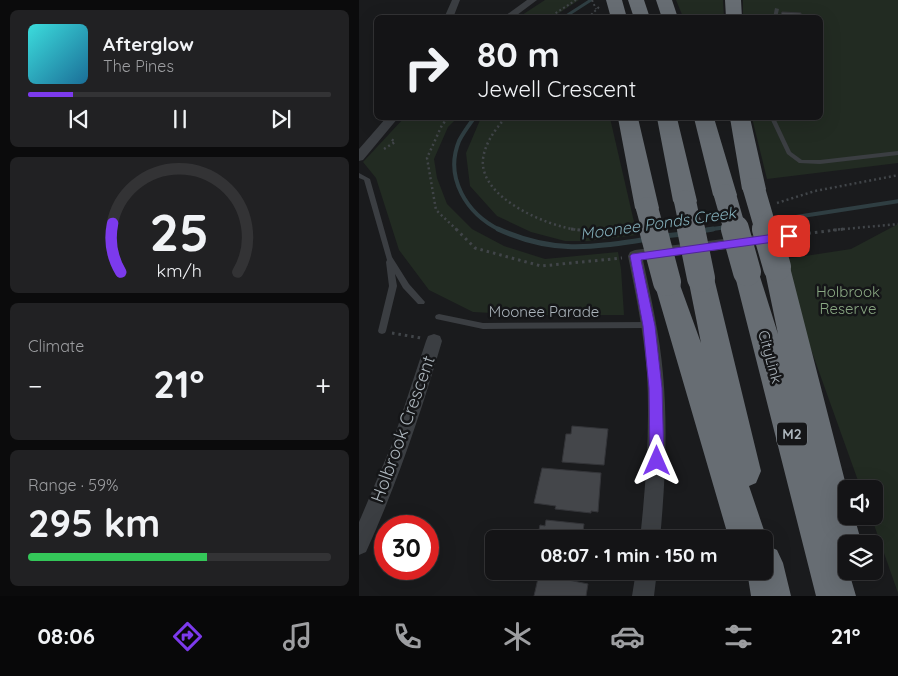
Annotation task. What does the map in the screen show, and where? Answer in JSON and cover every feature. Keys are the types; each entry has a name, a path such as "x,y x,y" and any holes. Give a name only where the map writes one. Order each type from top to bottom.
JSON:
{"highway":[{"path":"636,0 641,15"},
{"path":"664,0 669,15"},
{"path":"733,0 734,15"},
{"path":"614,1 618,15"},
{"path":"629,120 631,139 647,208 667,282 745,530"},
{"path":"667,120 757,530"},
{"name":"CityLink","path":"705,120 725,195 762,270 836,596"},
{"path":"740,120 754,189 762,270 839,535"},
{"path":"762,580 766,596"},
{"path":"768,580 771,596"},
{"path":"851,580 855,596"}],"street":[{"path":"449,15 456,0"},
{"path":"510,15 533,0"},
{"path":"359,146 389,120"},
{"path":"359,157 389,120"},
{"path":"652,530 657,452 656,388 649,326 635,256 789,236"},
{"name":"Holbrook Crescent","path":"359,545 417,398 434,341"},
{"path":"643,596 646,580"}],"lane":[{"path":"776,15 777,9"},
{"path":"774,120 789,153 801,162 820,162 898,153"},
{"path":"359,175 367,179 389,257 393,286 382,331"},
{"path":"389,257 406,286 421,302"},
{"name":"Moonee Parade","path":"439,317 483,326 649,326"}],"path":[{"path":"553,15 576,0"},
{"path":"592,0 596,9"},
{"path":"446,120 442,125 427,158 436,210 475,248 541,266 635,256"},
{"path":"789,236 898,224"},
{"path":"382,331 434,341"}],"green space":[{"path":"545,0 579,0 556,15 522,15"},
{"path":"676,0 723,0 724,15 682,15"},
{"path":"743,0 898,0 898,163 767,179 752,120 823,120 823,15 743,15"},
{"path":"402,120 455,120 448,127 434,159 437,178 447,204 472,229 504,246 545,259 618,252 624,315 527,315 473,312 429,290 399,250 376,178 363,162"},
{"path":"480,120 610,120 637,235 588,241 565,241 531,232 497,216 470,186 466,153"},
{"name":"Holbrook Reserve","path":"898,224 898,593 883,550 883,535 878,535 874,525 883,525 883,480 858,480 779,260 851,249"}],"building":[{"path":"782,12 801,13 801,15 781,15"},
{"path":"572,426 608,429 604,465 562,462 566,434 571,434"},
{"path":"542,468 601,473 598,512 555,509 556,506 534,503"},
{"path":"546,520 584,524 583,530 539,530 540,525 545,526"},
{"path":"538,580 568,580 588,584 586,596 534,596"}],"waterway":[{"name":"Moonee Ponds Creek","path":"568,15 591,0"},
{"name":"Moonee Ponds Creek","path":"473,120 459,141 455,155 454,168 457,181 461,193 469,205 478,215 499,229"},
{"name":"Moonee Ponds Creek","path":"770,221 899,201"},
{"name":"Moonee Ponds Creek","path":"705,230 727,227"},
{"name":"Moonee Ponds Creek","path":"499,229 518,237 554,246 608,245 648,239"},
{"name":"Moonee Ponds Creek","path":"701,231 713,229"},
{"name":"Moonee Ponds Creek","path":"664,236 683,234"}],"route":[{"path":"657,461 656,388 649,326 635,256 789,236"}]}
